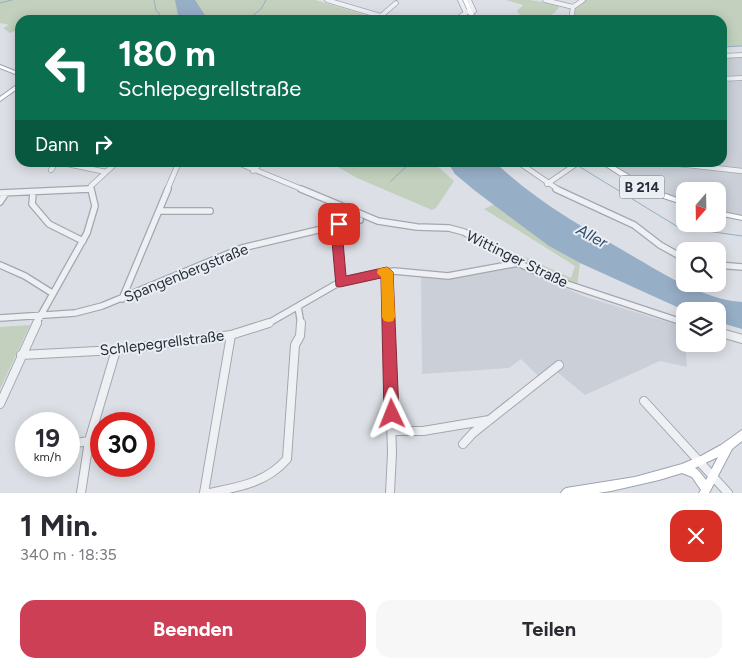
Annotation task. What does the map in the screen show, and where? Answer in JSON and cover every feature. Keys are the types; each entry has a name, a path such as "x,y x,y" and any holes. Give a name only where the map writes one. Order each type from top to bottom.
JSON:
{"main road":[{"path":"467,1 469,13"},
{"path":"0,66 15,73"},
{"path":"0,99 15,88"},
{"name":"B 214","path":"610,167 645,188 676,200"},
{"path":"726,215 742,219"},
{"path":"566,493 613,485 680,468 728,448 742,436"},
{"path":"705,491 712,474 728,448"},
{"path":"680,468 695,473 705,491"}],"street":[{"path":"327,0 378,15"},
{"path":"460,0 469,13 464,15"},
{"path":"545,0 572,7 583,0"},
{"path":"382,15 396,3"},
{"path":"571,15 572,7"},
{"path":"727,56 742,55"},
{"path":"727,79 742,78"},
{"path":"82,167 106,172"},
{"path":"0,202 3,193 90,189 112,167"},
{"path":"122,299 177,167"},
{"name":"Wittinger Straße","path":"247,167 378,221 417,227 449,228 464,232 518,263 588,292 676,320"},
{"path":"253,170 256,167"},
{"path":"525,167 547,184 634,225 660,245 676,254"},
{"path":"547,184 572,167"},
{"path":"706,167 742,171"},
{"path":"0,404 40,316 83,241 94,211 90,189"},
{"path":"33,193 33,207 43,219 83,241"},
{"path":"160,210 210,211"},
{"path":"340,282 336,230 339,224 353,211"},
{"name":"Spangenbergstraße","path":"0,318 75,313 122,299 224,254 287,236 360,220"},
{"name":"Schlepegrellstraße","path":"21,356 116,350 231,335 266,325 340,282 387,272 448,276 518,263"},
{"path":"0,265 25,276 52,293"},
{"path":"726,265 742,267"},
{"path":"387,272 392,431 390,493"},
{"path":"209,493 267,479 279,471 287,460 295,345 300,339 302,315 298,307"},
{"path":"726,334 742,338"},
{"path":"204,493 231,335"},
{"path":"81,493 89,441 116,350"},
{"path":"463,444 558,365"},
{"path":"644,401 728,493"},
{"path":"392,431 423,431 491,419"},
{"path":"80,442 89,441"}],"shaded area":[{"path":"742,55 742,216 726,213 726,182 676,182 676,198 647,187 612,167 727,167 727,56"},
{"path":"509,261 532,274 586,297 676,325 676,352 686,352 687,367 660,361 585,395 551,367 539,377 521,359 509,368 422,374 421,271 447,274"}],"green space":[{"path":"0,0 315,0 365,15 15,15 15,31 10,33 3,28 9,25 0,23"},
{"path":"506,0 530,0 560,5 551,15 520,15 517,11 523,5"},
{"path":"585,0 742,0 742,46 727,47 727,15 573,15 573,7"},
{"path":"338,167 438,167 454,181 436,208 432,210 357,178"},
{"path":"495,204 549,246 580,263 577,286 506,252 507,250 519,257 525,257 571,278 575,266 484,209"},
{"path":"30,325 0,389 0,327"}],"water":[{"path":"175,0 195,0 205,15 178,15"},
{"name":"Aller","path":"451,167 500,167 527,190 560,213 676,280 676,292 701,292 727,300 742,302 742,329 726,324 726,302 676,302 676,306 580,263 549,246 455,174"}],"waterway":[{"path":"0,3 12,0"},
{"path":"154,0 156,10 160,15"},
{"path":"253,15 261,9 266,0"},
{"path":"727,47 742,46"},
{"path":"390,182 406,167"},
{"path":"580,167 678,227 742,236"}],"slow traffic":[{"path":"383,273 387,272 389,317"}],"route":[{"path":"339,224 336,230 340,282 387,272 392,414"}]}
